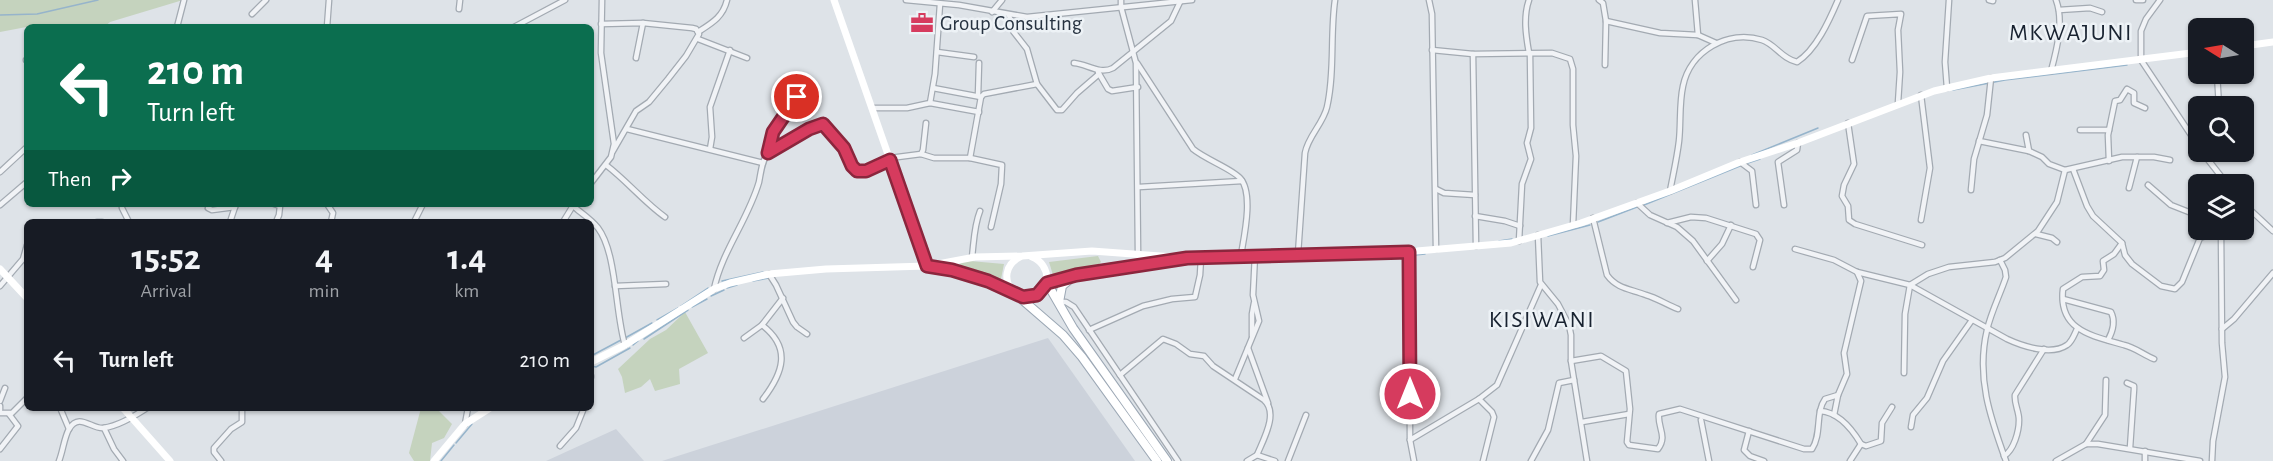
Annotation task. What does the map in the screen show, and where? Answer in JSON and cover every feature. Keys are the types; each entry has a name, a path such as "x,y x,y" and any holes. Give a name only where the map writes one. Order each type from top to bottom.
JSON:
{"main road":[{"path":"834,0 927,266"},
{"path":"2254,45 2273,42"},
{"path":"594,360 625,345 714,289 769,274 826,269 927,266 972,257 1092,251 1201,258 1241,255 1409,252 1519,241 1637,203 1921,95 1991,78 2188,54"},
{"path":"1156,461 1082,357 1063,335 1007,284 1007,270 1011,264 1026,256 1041,261 1045,266 1047,283 1064,315 1167,461"},
{"path":"927,266 952,270 1030,297 1037,295 1047,283 1076,275 1187,258"},
{"path":"0,268 24,295"},
{"path":"1064,315 1059,302 1062,286 1076,275"},
{"path":"125,411 170,461"},
{"path":"434,461 465,424 485,411"}],"street":[{"path":"178,24 184,0"},
{"path":"252,14 266,0"},
{"path":"327,24 329,0"},
{"path":"459,9 460,0"},
{"path":"520,24 565,0"},
{"path":"602,0 601,53 614,136 613,151"},
{"path":"698,32 716,21 727,0"},
{"path":"906,0 1037,17 1192,0"},
{"path":"992,12 1002,0"},
{"path":"1121,0 1136,63 1138,87 1138,253"},
{"path":"1298,254 1305,151 1326,113 1329,98 1335,0"},
{"path":"1436,249 1432,14 1429,0 1437,0"},
{"path":"1519,241 1522,184 1531,159 1527,143 1531,133 1530,53 1526,26 1529,0"},
{"path":"1599,0 1603,3 1606,21 1605,65"},
{"path":"1695,0 1698,35"},
{"path":"1670,191 1677,157 1683,86 1691,66 1709,47 1732,38 1761,40 1787,58 1797,62 1808,53 1838,0"},
{"path":"1947,88 1945,62 1949,0"},
{"path":"2051,71 2060,10 2056,0"},
{"path":"2136,0 2143,0"},
{"path":"2160,0 2146,19 2141,31 2141,60 2188,130"},
{"path":"1009,15 1013,31 1027,49 1037,84 1059,111 1098,72 1107,71 1172,21 1180,2"},
{"path":"930,103 937,52 940,4"},
{"path":"2060,10 2096,9 2102,12"},
{"path":"1852,60 1867,15 1901,14 1898,30 1900,72 1898,103"},
{"path":"1606,21 1653,32 1698,35 1716,43"},
{"path":"601,24 643,23 692,28 698,32"},
{"path":"636,58 643,23"},
{"path":"594,179 606,165 636,111 649,102 698,39 698,32"},
{"path":"698,39 747,58"},
{"path":"710,149 712,137 710,106 730,50"},
{"path":"1432,50 1473,54 1559,54 1570,59 1574,75 1573,125 1576,156 1573,225"},
{"path":"937,52 974,57"},
{"path":"1473,54 1476,246"},
{"path":"970,158 979,112 979,63"},
{"path":"1074,63 1085,65 1098,72 1108,89 1112,91 1138,87"},
{"path":"1136,63 1192,149 1205,159 1238,176 1242,181 1246,190 1246,226 1241,255"},
{"path":"1971,190 1974,159 1987,115 1991,78"},
{"path":"933,88 980,96 1037,84"},
{"path":"2109,160 2109,130 2114,102 2121,98 2126,88 2134,93 2134,103 2145,108"},
{"path":"1921,95 1930,168 1921,220"},
{"path":"714,289 728,249 752,201 773,132 797,97"},
{"path":"873,108 907,108 930,103 979,112"},
{"path":"921,154 926,123"},
{"path":"1848,123 1854,164 1842,195 1848,206 1849,220 1855,224 1922,245"},
{"path":"768,153 809,129 823,124 844,148 852,166 857,171 866,171 890,159 921,154 934,158 970,158 1002,165 1001,184 992,227"},
{"path":"627,129 763,164"},
{"path":"2080,130 2109,130"},
{"path":"2026,135 2029,151"},
{"path":"1979,141 2029,151 2042,157 2049,164 2065,170 2109,160 2137,157 2170,160"},
{"path":"1784,205 1778,162 1797,150 1798,143"},
{"path":"0,172 24,150"},
{"path":"2129,188 2137,157"},
{"path":"1740,162 1752,171 1756,205"},
{"path":"2210,162 2219,174"},
{"path":"606,165 624,178 651,207 665,217"},
{"path":"2073,168 2093,216 2122,243 2125,255 2134,266 2161,286 2175,289 2182,282 2199,240"},
{"path":"1904,373 1905,314 1910,285 1928,274 1949,267 2000,260 2036,234 2056,202 2065,170"},
{"path":"1139,187 1242,181"},
{"path":"0,205 24,185"},
{"path":"2148,185 2170,205 2188,212"},
{"path":"1436,189 1444,193 1475,195"},
{"path":"1637,203 1655,219 1677,227 1693,242 1736,300"},
{"path":"208,208 212,210 230,207"},
{"path":"576,207 590,219"},
{"path":"122,208 128,219"},
{"path":"972,257 974,225 980,211"},
{"path":"2254,215 2273,231"},
{"path":"1475,216 1505,220 1520,226"},
{"path":"1667,223 1700,217 1731,225 1760,237 1753,267"},
{"path":"1593,218 1607,275 1611,281 1618,286 1648,295 1678,309"},
{"path":"594,223 602,234 615,286 620,329 625,345"},
{"path":"1707,261 1722,244 1731,225"},
{"path":"2036,234 2052,237 2057,242"},
{"path":"1538,235 1541,285 1558,304 1569,325 1570,361 1587,461"},
{"path":"2212,461 2213,441 2225,378 2222,328 2222,240"},
{"path":"2122,243 2114,254 2103,261 2103,273 2094,278 2082,277 2066,286 2062,291 2066,312 2077,329 2125,345 2154,359"},
{"path":"1795,249 1834,260 1857,272 1910,285 1987,329 2022,346 2044,349 2064,346 2069,344 2077,329"},
{"path":"1409,252 1410,440 1414,461"},
{"path":"1235,379 1259,321 1255,302 1255,255"},
{"path":"0,286 24,256"},
{"path":"1089,330 1143,306 1172,299 1195,297 1201,258"},
{"path":"2000,260 2006,270 2006,277 1987,329 1982,374 1984,391 2004,459"},
{"path":"1834,415 1838,396 1847,374 1844,352 1861,283 1857,272"},
{"path":"2222,328 2234,319 2273,273"},
{"path":"769,274 797,327 807,334"},
{"path":"615,286 666,284"},
{"path":"1410,440 1479,399 1500,381 1541,285"},
{"path":"744,338 762,326 783,298"},
{"path":"2063,299 2111,312 2114,326 2108,340"},
{"path":"1059,302 1071,304 1178,461"},
{"path":"1911,427 1913,415 1927,398 1943,361 1972,320"},
{"path":"762,326 771,333 778,344 783,360 778,377 763,399"},
{"path":"1120,375 1156,343 1166,339 1190,354 1204,356 1213,366 1268,403"},
{"path":"1247,461 1257,455 1271,415 1248,348"},
{"path":"2004,459 2013,447 2019,422 2015,395 2044,349"},
{"path":"1570,361 1601,356 1626,371 1629,414 1628,444 1655,450 1660,447 1663,440 1659,414 1688,411 1804,449 1812,449 1824,400 1838,396"},
{"path":"1531,461 1548,430 1559,383 1574,380"},
{"path":"2056,461 2086,444 2105,415 2106,380"},
{"path":"2127,383 2134,386 2130,448"},
{"path":"0,401 5,388"},
{"path":"1479,399 1494,417 1483,461"},
{"path":"9,414 24,401"},
{"path":"1820,411 1834,415 1854,431 1861,444 1866,446 1881,441 1881,425 1892,407"},
{"path":"0,409 9,414 18,426 0,449"},
{"path":"60,411 69,429"},
{"path":"59,461 69,429 76,422 81,421 96,428 104,428 131,418 142,411"},
{"path":"221,461 214,452 214,448 231,429 241,424 242,411"},
{"path":"465,424 467,411"},
{"path":"560,446 576,428 583,411"},
{"path":"1582,422 1629,414"},
{"path":"1288,461 1306,415"},
{"path":"1701,420 1709,461"},
{"path":"104,428 114,449 123,461"},
{"path":"1749,431 1744,450 1750,456 1764,461"},
{"path":"1850,461 1861,444"},
{"path":"2086,444 2130,448 2200,461"},
{"path":"2145,451 2145,461"},
{"path":"1257,455 1275,461"}],"shaded area":[{"path":"1048,338 1135,461 662,461"},
{"path":"616,429 644,461 546,461"}],"green space":[{"path":"0,0 183,0 108,24 24,24 24,27 0,32"},
{"path":"1098,256 1101,262 1098,265 1053,275 1049,262"},
{"path":"961,262 1004,264 1001,279 959,267"},
{"path":"685,312 708,353 679,369 680,384 655,391 650,379 641,387 625,393 618,369 650,339 666,330"},
{"path":"420,411 439,411 452,424 444,438 432,443 430,461 414,461 409,453"}],"waterway":[{"path":"0,15 37,14 98,0"},
{"path":"1953,90 2005,80 2127,65"},
{"path":"1752,155 1818,128"},
{"path":"1745,164 1760,159"},
{"path":"1644,205 1740,166"},
{"path":"1598,222 1637,207"},
{"path":"1548,236 1590,225"},
{"path":"1499,241 1512,239"},
{"path":"1301,251 1416,248"},
{"path":"1415,255 1425,254"},
{"path":"1378,257 1404,256"},
{"path":"722,281 763,272"},
{"path":"753,281 769,278"},
{"path":"727,288 737,285"},
{"path":"681,306 708,288"},
{"path":"711,296 724,290"},
{"path":"692,307 707,299"},
{"path":"657,320 678,308"},
{"path":"644,339 688,310"},
{"path":"625,338 652,323"},
{"path":"594,354 621,340"},
{"path":"633,345 638,341"},
{"path":"594,367 630,348"},
{"path":"456,443 472,424"},
{"path":"441,461 454,445"}],"place":[{"name":"Group Consulting","path":"922,23"}],"district":[{"name":"MKWAJUNI","path":"2071,32"},
{"name":"KISIWANI","path":"1542,319"}],"route":[{"path":"797,97 773,132 768,153 809,129 823,124 844,148 855,170 866,171 890,160 927,266 952,270 988,281 1018,296 1037,295 1047,283 1076,275 1187,258 1409,252 1410,394"}]}
